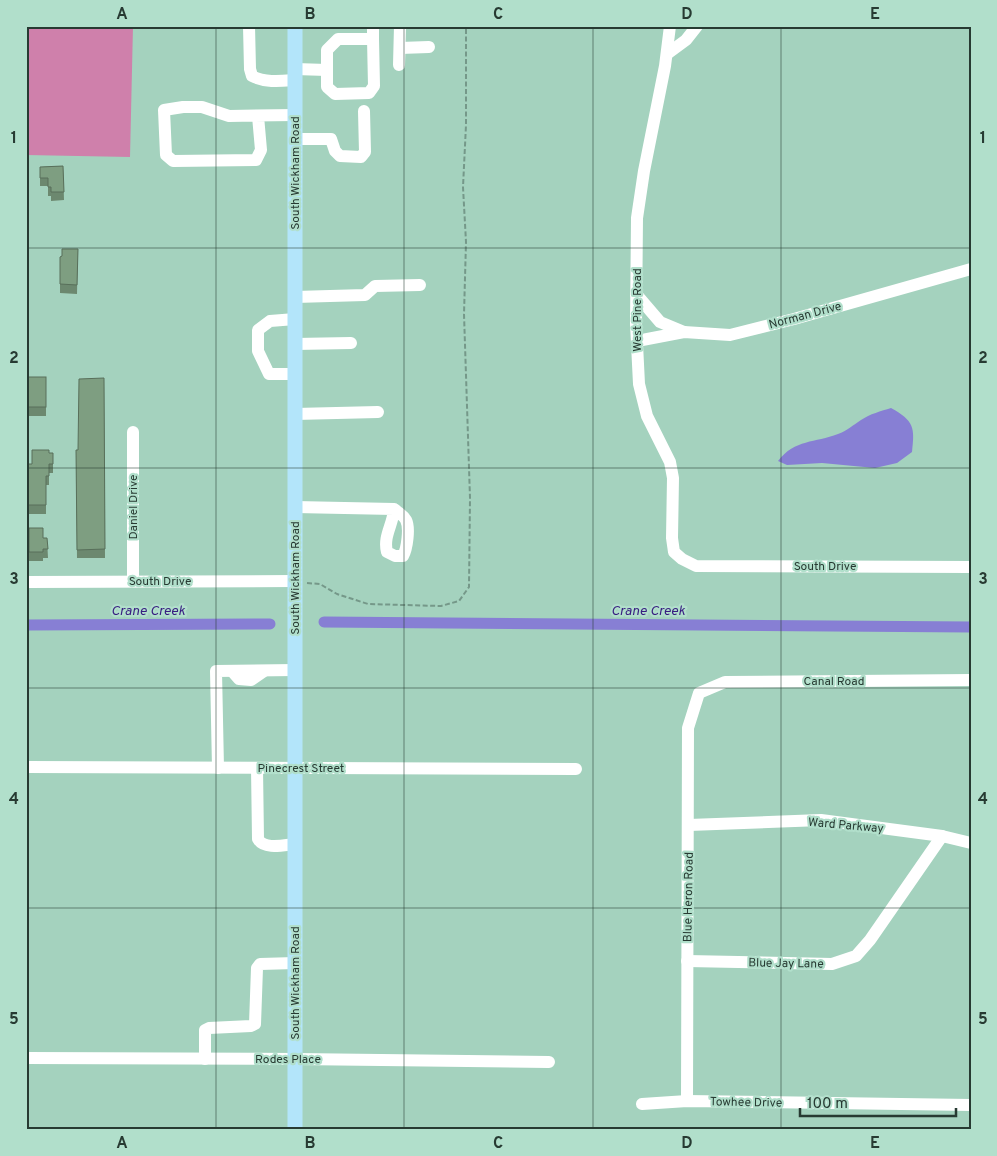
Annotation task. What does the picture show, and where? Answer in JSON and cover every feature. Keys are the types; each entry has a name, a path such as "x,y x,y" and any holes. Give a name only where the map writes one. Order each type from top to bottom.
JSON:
{"main road":[{"name":"South Wickham Road","path":"295,1130 296,26"}],"street":[{"path":"249,26 250,69 252,76 270,81 327,70"},
{"path":"400,26 400,65"},
{"name":"West Pine Road","path":"670,26 667,54 644,171 637,218 637,342 639,384 646,416 670,462 673,478 672,538 674,552 682,559"},
{"path":"667,54 686,40 698,26"},
{"path":"373,32 374,86 369,93 335,94 327,87 327,70 327,50 338,39 373,32"},
{"path":"400,48 430,47"},
{"path":"258,116 261,150 256,160 173,161 166,155 164,110 183,106 202,107 229,116 295,115"},
{"path":"295,139 331,139 334,151 340,156 361,157 365,152 364,111"},
{"name":"Norman Drive","path":"637,342 684,332 730,335 971,269"},
{"path":"295,298 365,295 375,286 420,285"},
{"path":"636,294 660,322 684,332"},
{"path":"295,318 270,321 258,330 258,351 270,374 295,374"},
{"path":"295,344 351,343"},
{"path":"295,414 378,412"},
{"name":"Daniel Drive","path":"133,432 133,581"},
{"path":"295,507 394,510"},
{"name":"South Drive","path":"682,559 696,566 971,567"},
{"name":"South Drive","path":"26,582 294,581"},
{"path":"218,768 216,671 295,670"},
{"name":"Canal Road","path":"699,694 725,682 971,680"},
{"name":"Blue Heron Road","path":"687,1101 688,728 699,694"},
{"name":"Pinecrest Street","path":"26,767 576,769"},
{"path":"257,768 258,839 261,843 267,845 295,844"},
{"name":"Ward Parkway","path":"689,825 821,820 942,836 971,842"},
{"name":"Blue Jay Lane","path":"687,961 832,964 856,956 870,940 942,836"},
{"path":"205,1059 205,1030 209,1028 251,1026 255,1024 257,968 260,964 295,963"},
{"name":"Rodes Place","path":"26,1058 550,1062"},
{"name":"Towhee Drive","path":"642,1104 687,1101 971,1105"}],"path":[{"path":"294,581 320,584 337,594 368,604 441,606 459,601 469,587 470,498 464,314 466,242 463,187 466,125 466,26"}],"shaded area":[{"path":"26,26 133,26 130,157 26,155"},
{"path":"891,408 909,421 913,431 912,452 897,463 875,468 822,463 787,465 778,461 798,445 841,433 868,416"}],"building":[{"path":"63,166 64,192 51,192 51,187 48,187 48,178 40,178 40,167"},
{"path":"62,249 78,249 77,285 60,284 60,257 62,256"},
{"path":"26,377 46,377 46,407 26,407"},
{"path":"104,378 105,549 77,550 76,450 78,450 79,379"},
{"path":"32,450 49,450 49,453 53,453 53,464 49,464 49,476 46,476 46,505 26,505 26,464 32,464"},
{"path":"29,528 43,528 43,538 47,538 48,549 43,549 43,552 29,552"},
{"path":"383,1129 383,1130 351,1130"}],"waterway":[{"name":"Crane Creek","path":"324,622 971,627"},
{"name":"Crane Creek","path":"26,625 270,624"}]}
